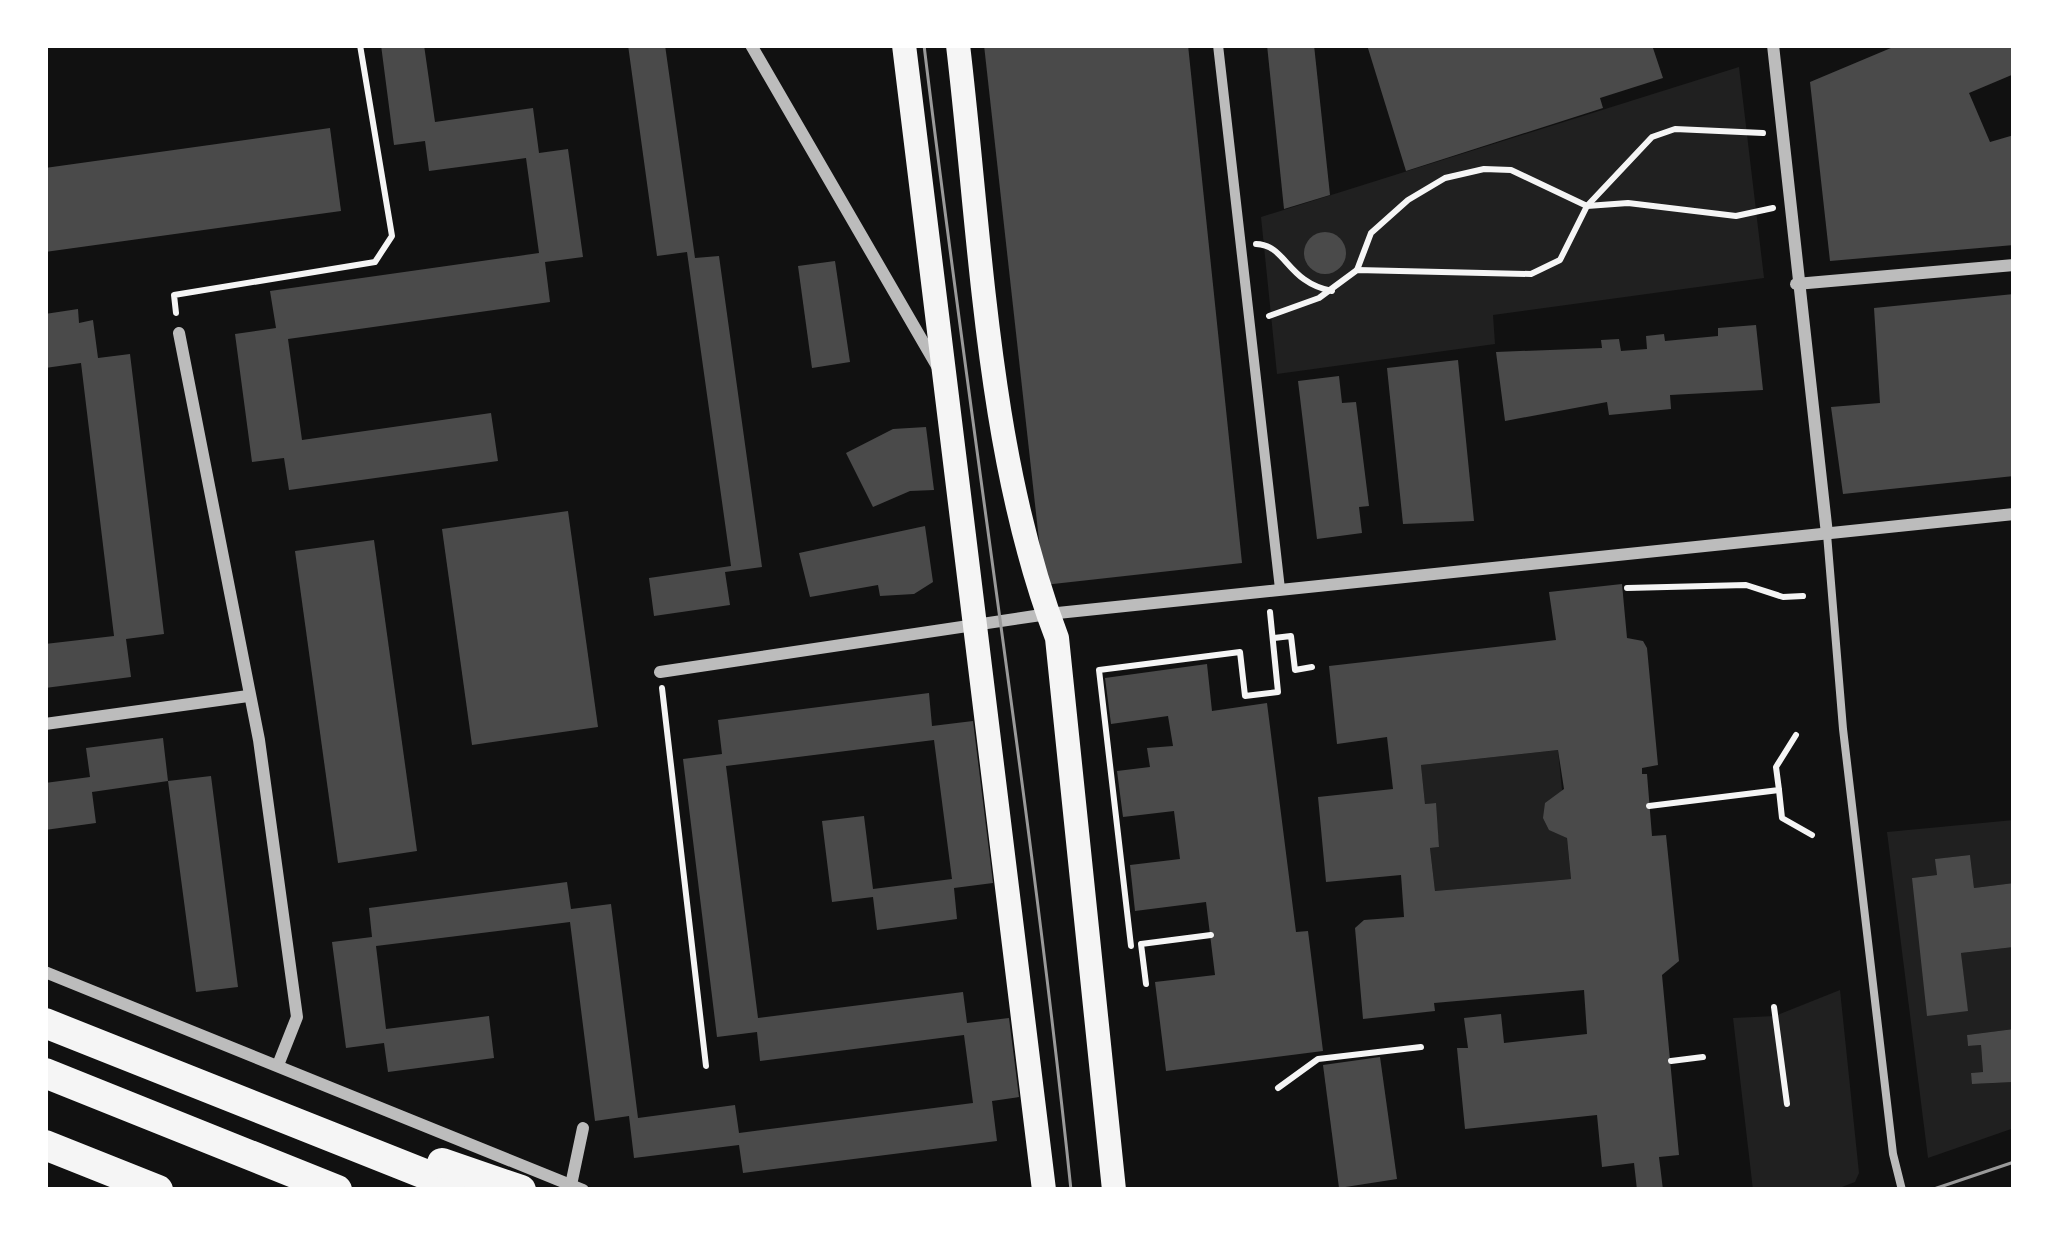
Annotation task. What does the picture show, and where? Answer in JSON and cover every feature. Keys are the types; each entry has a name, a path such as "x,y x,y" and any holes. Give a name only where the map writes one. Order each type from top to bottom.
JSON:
{"highway":[{"path":"45,1023 465,1190"},
{"path":"156,1065 521,1190"},
{"path":"45,1073 338,1190"},
{"path":"45,1145 158,1190"}],"main road":[{"path":"904,45 1045,1190"},
{"path":"958,45 1007,451 1035,578 1057,638 1082,844 1114,1190"}],"street":[{"path":"751,45 944,377"},
{"path":"1218,45 1280,590"},
{"path":"1773,45 1827,534"},
{"path":"1796,284 2014,265"},
{"path":"179,333 259,740 297,1016 278,1066"},
{"path":"660,672 1048,614 2014,514"},
{"path":"45,724 248,696"},
{"path":"45,972 577,1188 583,1128"}],"lane":[{"path":"1827,534 1843,729 1893,1154 1902,1190"}],"path":[{"path":"179,333 174,295 375,262 392,236 360,45"},
{"path":"1357,271 1531,274 1560,260 1587,206 1652,137 1675,129 1780,134"},
{"path":"1249,324 1332,291 1357,271 1371,233 1408,200 1445,178 1484,169 1511,170 1587,206 1628,203 1736,216 1788,207"},
{"path":"1241,245 1264,243 1302,283 1332,291"},
{"path":"1627,589 1746,585 1783,597 1803,596"},
{"path":"1146,984 1136,945 1099,670 1240,652 1245,696 1278,692 1270,612"},
{"path":"1274,638 1291,636 1295,670 1312,668"},
{"path":"660,672 706,1066"},
{"path":"1796,735 1777,767 1782,818 1812,835"},
{"path":"1649,806 1779,790"},
{"path":"1114,947 1211,935"},
{"path":"1774,1007 1786,1104"},
{"path":"1278,1088 1318,1059 1421,1047"},
{"path":"1671,1061 1703,1057"}],"shaded area":[{"path":"1739,67 1764,278 1493,315 1495,344 1277,374 1261,217"},
{"path":"1558,750 1571,879 1435,891 1430,848 1439,847 1435,803 1425,804 1421,765"},
{"path":"2014,820 2014,883 1974,888 1970,855 1936,859 1937,875 1912,878 1967,1011 1961,953 2014,947 2014,1029 1967,1035 1968,1046 1981,1045 1983,1072 1971,1073 1973,1084 2014,1082 2014,1128 1928,1158 1887,832"},
{"path":"1840,990 1859,1173 1855,1182 1834,1190 1753,1190 1733,1018 1775,1016"}],"building":[{"path":"381,45 424,45 435,122 533,108 539,153 568,149 583,257 545,262 550,302 288,339 302,440 491,413 498,461 289,490 284,458 252,462 235,334 276,328 270,291 539,253 526,158 429,171 425,141 394,145"},
{"path":"628,45 665,45 695,258 719,256 762,567 725,572 730,605 654,616 649,578 731,566 687,252 657,256"},
{"path":"984,45 1188,45 1242,563 1044,585"},
{"path":"1267,45 1314,45 1330,195 1284,209"},
{"path":"1367,45 1652,45 1663,78 1600,98 1603,108 1406,171"},
{"path":"1898,45 2014,45 2014,74 1969,93 1990,142 2014,135 2014,245 1830,261 1810,82"},
{"path":"330,128 341,211 45,252 45,168"},
{"path":"1325,232 1340,238 1346,253 1340,268 1325,274 1310,268 1304,253 1310,238"},
{"path":"835,261 850,362 812,368 798,266"},
{"path":"2014,294 2014,476 1843,494 1831,407 1880,403 1874,308"},
{"path":"78,309 79,323 93,320 98,358 130,354 164,634 126,639 131,677 45,688 45,644 114,636 81,363 45,368 45,314"},
{"path":"1756,325 1763,390 1670,395 1671,409 1609,415 1607,402 1505,421 1496,352 1602,348 1601,340 1619,339 1621,351 1647,349 1646,336 1664,334 1665,341 1718,336 1718,328"},
{"path":"1458,360 1474,521 1403,524 1387,368"},
{"path":"1339,376 1342,403 1356,402 1369,506 1359,507 1362,533 1317,539 1298,381"},
{"path":"926,427 934,490 910,491 873,507 846,453 893,429"},
{"path":"568,511 598,727 472,745 442,529"},
{"path":"925,526 933,582 914,594 880,596 878,585 810,597 799,553"},
{"path":"374,540 417,851 338,863 295,551"},
{"path":"1622,584 1627,638 1643,641 1647,648 1658,765 1642,768 1642,774 1647,774 1652,836 1666,835 1679,961 1662,975 1679,1155 1659,1157 1663,1190 1637,1190 1634,1163 1602,1167 1597,1115 1465,1129 1457,1048 1468,1048 1464,1018 1501,1014 1504,1043 1587,1034 1584,990 1434,1003 1435,1011 1363,1019 1355,928 1364,920 1404,917 1401,875 1326,882 1318,797 1393,789 1387,737 1337,744 1329,666 1556,640 1549,592","holes":["1558,750 1564,789 1545,803 1543,818 1549,830 1567,838 1571,879 1435,891 1430,848 1439,847 1436,803 1425,804 1421,765"]},
{"path":"1207,664 1212,711 1267,703 1296,932 1308,931 1323,1051 1166,1071 1155,982 1215,975 1206,902 1135,911 1130,865 1180,859 1174,811 1123,817 1117,771 1150,767 1147,748 1173,746 1168,716 1111,724 1105,678"},
{"path":"929,693 932,726 973,721 993,883 954,888 957,919 877,930 873,897 832,902 822,821 864,816 873,889 952,879 934,740 726,766 758,1018 963,992 967,1023 1009,1018 1019,1097 992,1101 997,1141 743,1173 739,1145 634,1158 629,1116 595,1121 570,922 376,946 386,1029 489,1016 494,1058 388,1072 384,1043 346,1048 332,942 372,937 369,908 567,882 571,909 611,904 638,1118 735,1105 739,1133 973,1103 964,1035 760,1061 757,1032 717,1037 683,759 722,754 718,720"},
{"path":"163,738 168,781 92,792 96,823 45,830 45,783 90,777 86,748"},
{"path":"211,776 238,987 196,992 168,781"},
{"path":"1970,855 1974,888 2014,883 2014,947 1961,953 1968,1011 1927,1016 1912,878 1937,875 1935,859"},
{"path":"2014,1029 2014,1082 1972,1084 1971,1073 1983,1072 1981,1045 1968,1046 1967,1035"},
{"path":"1380,1057 1397,1179 1339,1188 1323,1065"}],"tram line":[{"path":"924,45 1038,903 1071,1190"},
{"path":"1931,1190 2014,1162"}]}
